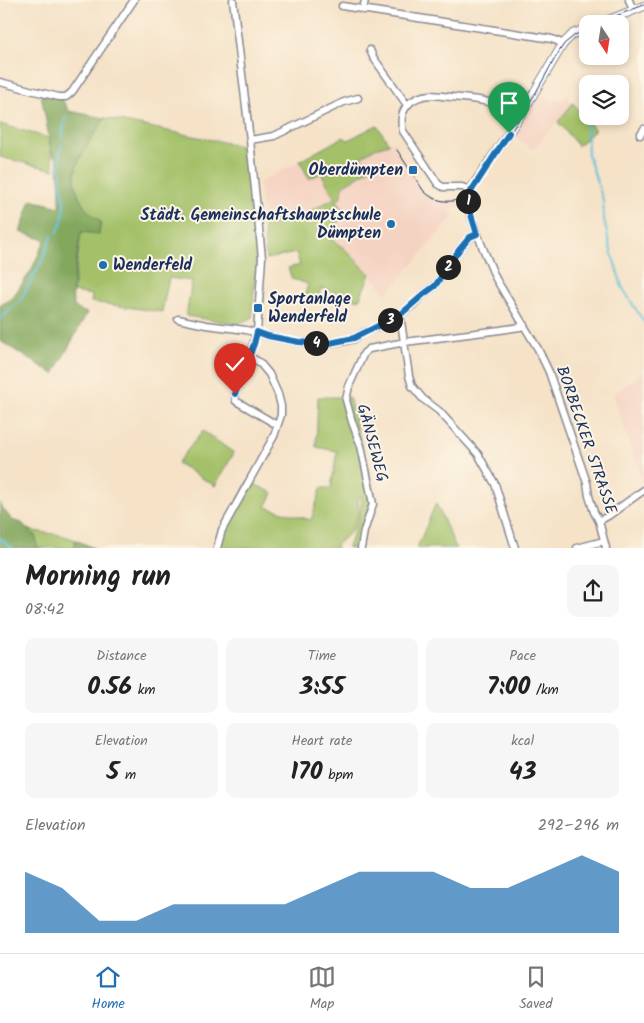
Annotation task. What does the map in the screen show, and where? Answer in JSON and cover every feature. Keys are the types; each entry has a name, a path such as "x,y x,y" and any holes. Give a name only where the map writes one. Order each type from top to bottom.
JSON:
{"street":[{"path":"0,82 59,96 69,95 134,0"},
{"path":"233,0 262,258 257,332 235,394 236,401 277,425"},
{"path":"363,10 365,0"},
{"path":"629,0 633,10"},
{"path":"342,6 552,39 563,44"},
{"path":"621,15 643,8"},
{"path":"522,113 509,107 472,99 431,95 418,97 407,105 402,120 403,131 435,181 443,187 462,187 470,190 522,113 563,44 573,34 579,32"},
{"path":"370,50 373,58 407,105"},
{"path":"250,140 274,136 344,102 358,98"},
{"name":"BORBECKER STRASSE","path":"470,190 468,204 477,234 496,279 524,324 549,372 587,483 605,544"},
{"path":"178,319 199,324 257,332 299,342 330,343 354,338 400,315 435,286 459,250 470,237 477,234"},
{"path":"400,315 412,386 423,399 439,411 478,454 495,484 515,548"},
{"path":"405,342 520,327 524,324"},
{"name":"GÄNSEWEG","path":"361,548 364,531 373,504 361,446 346,400 349,386 364,353 369,349 405,342"},
{"path":"217,548 222,530 274,436 281,414 278,394 269,374 259,362 249,356"},
{"path":"599,521 644,490"},
{"path":"577,548 605,544"}],"shaded area":[{"path":"540,94 554,102 556,98 563,102 567,96 579,111 579,125 591,125 595,130 578,146 557,122 533,150 515,134"},
{"name":"Städt. Gemeinschaftshauptschule Dümpten","path":"395,141 397,145 394,147 424,194 437,202 451,203 461,201 463,205 451,210 453,217 387,294 345,249 331,239 326,230 346,216 337,200 340,198 344,185 369,169 361,157 375,148"},
{"path":"300,161 308,179 321,173 335,198 300,216 295,210 263,222 259,183"},
{"path":"644,373 644,485 643,485 613,394"}],"green space":[{"path":"41,94 62,99 69,111 105,118 83,152 75,173 76,188 82,203 101,222 99,234 81,232 73,281 74,305 87,313 54,374 0,341 0,305 12,298 31,271 45,240 20,232 31,200 60,207 57,158 52,154"},
{"path":"573,103 579,110 579,125 591,125 595,130 578,146 558,122"},
{"path":"105,118 247,147 257,251 252,318 237,324 186,316 192,281 169,278 162,312 91,302 92,295 73,292 81,232 101,222 82,203 76,188 75,173 83,152"},
{"path":"0,124 49,138 54,170 0,157"},
{"path":"377,125 389,144 375,148 361,157 370,169 344,185 340,198 337,200 346,216 326,230 331,239 345,249 370,274 359,300 321,288 318,299 304,299 308,284 292,279 288,268 300,265 296,253 266,259 263,222 295,210 300,216 335,198 321,173 309,179 300,161 343,137 348,140"},
{"path":"318,397 349,397 373,491 360,548 348,548 348,546 360,514 361,496 358,498 359,512 352,531 336,545 337,548 214,548 248,481 273,493 266,507 311,520 321,488 331,488 337,451 316,447"},
{"path":"203,431 234,453 215,486 177,463"},
{"path":"0,502 6,516 28,538 36,537 28,529 61,535 76,540 74,548 12,548 0,539"},
{"path":"436,503 456,548 417,548"},
{"path":"0,505 12,520 22,523 36,538 37,548 0,548"},
{"path":"76,540 94,548 74,548"}],"waterway":[{"path":"62,139 66,116"},
{"path":"587,125 588,155 603,200 604,219 610,247 622,287 644,322"},
{"path":"57,232 61,224 64,207 59,169 62,144"},
{"path":"0,319 20,301 41,263 52,236"},
{"path":"0,538 12,548"}],"tram line":[{"path":"618,15 644,5"},
{"path":"397,150 423,190 431,197 442,201 453,201 464,197 483,176 564,44 579,33"}],"place":[{"name":"Oberdümpten","path":"413,170"},
{"name":"Städt. Gemeinschaftshauptschule Dümpten","path":"391,224"},
{"name":"Wenderfeld","path":"103,265"},
{"name":"Sportanlage Wenderfeld","path":"258,308"}],"route":[{"path":"235,394 257,332 299,342 330,343 345,341 400,315 435,286 459,250 470,237 477,234 468,204 468,196 470,190 509,133"}]}
